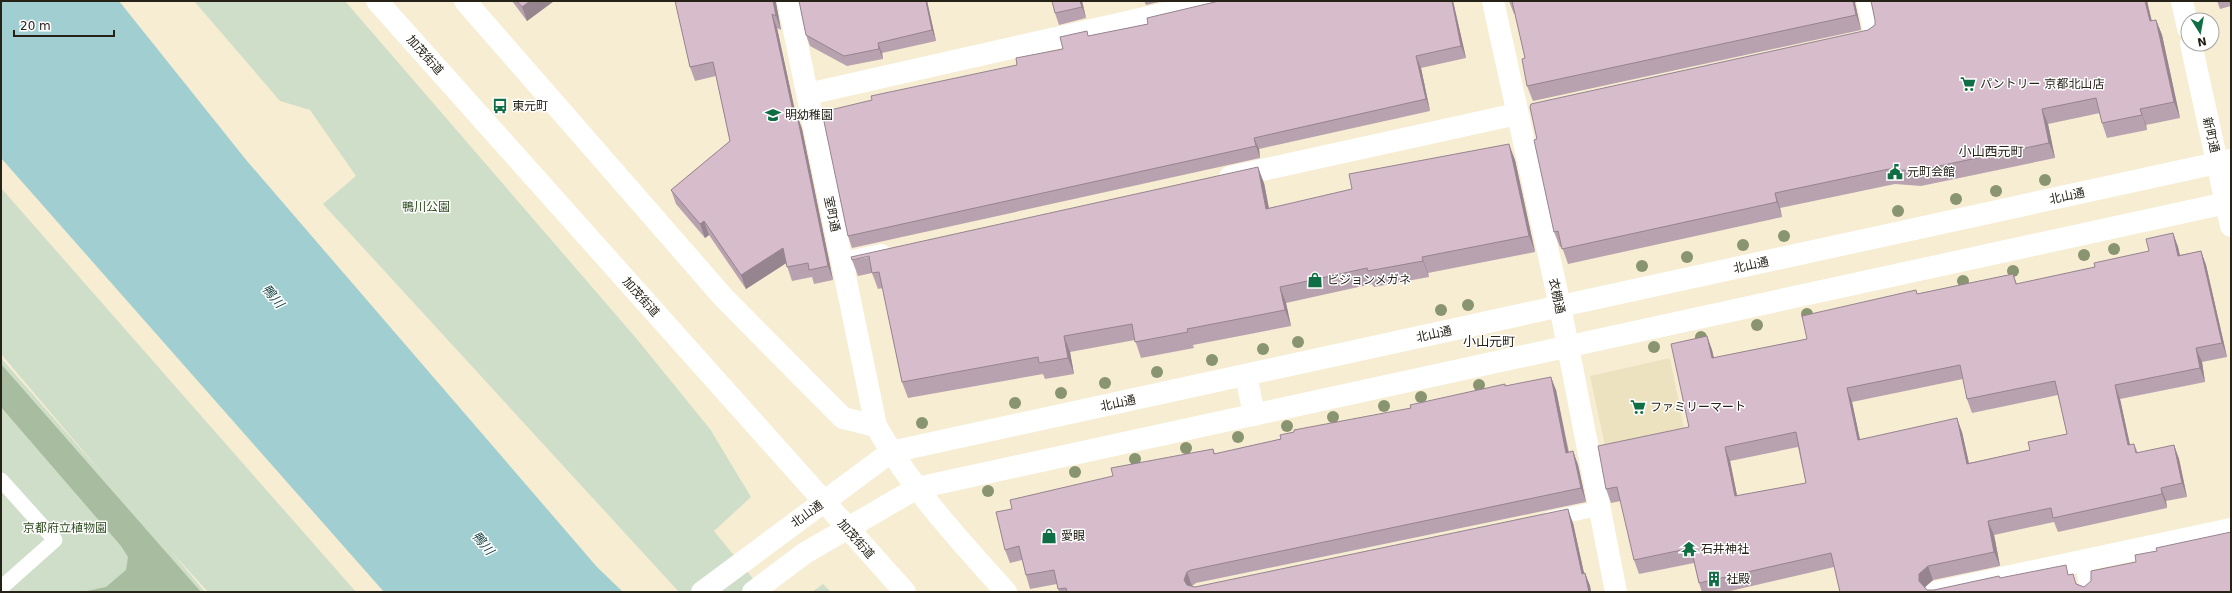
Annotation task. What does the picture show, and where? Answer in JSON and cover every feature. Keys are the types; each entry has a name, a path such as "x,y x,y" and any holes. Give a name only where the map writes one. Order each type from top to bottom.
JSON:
{"street":[{"name":"加茂街道","path":"377,1 847,529 905,592"},
{"path":"465,1 724,298 842,418 876,426"},
{"name":"室町通","path":"788,1 876,426 890,452 941,519 1006,592"},
{"path":"808,94 1220,1"},
{"name":"衣棚通","path":"1493,1 1525,112 1560,306 1616,592"},
{"path":"2182,1 2184,12"},
{"name":"新町通","path":"2193,52 2224,162 2231,226"},
{"path":"1207,182 1525,112"},
{"name":"北山通","path":"702,592 890,452 2224,162"},
{"path":"753,592 799,557 918,488 2228,203"},
{"path":"843,263 897,251"},
{"path":"1246,375 1254,415"},
{"path":"1936,592 2231,529"}],"lane":[{"path":"1849,42 1872,37 1864,1"},
{"path":"1,480 55,540 1,588"},
{"path":"1538,521 1600,508"},
{"path":"2082,561 2088,592"}],"shaded area":[{"name":"ファミリーマート","path":"1670,358 1686,438 1607,455 1590,376"}],"green space":[{"name":"鴨川公園","path":"194,1 345,1 636,338 710,429 751,497 714,531 764,592 679,592 323,204 356,176 310,110 280,101"},
{"name":"京都府立植物園","path":"1,188 356,592 208,592 169,549 205,592 1,592 1,358 107,479 1,354"},
{"path":"1,364 201,592 82,592 106,587 126,570 128,557 121,546 1,407"},
{"path":"823,584 831,592 812,592"}],"water":[{"name":"鴨川","path":"1,1 119,1 247,161 597,567 623,592 384,592 1,158"}],"building":[{"path":"517,1 530,1 522,7"},
{"path":"675,1 773,1 776,16 772,14 794,116 797,115 828,266 809,270 808,263 787,267 783,248 741,275 704,221 700,224 671,190 730,141 713,62 690,67"},
{"path":"799,1 926,1 932,30 878,43 879,49 844,56 806,35"},
{"path":"1052,1 1080,1 1082,7 1055,13"},
{"path":"1219,1 1452,1 1461,46 1416,56 1426,99 1254,138 1256,146 848,236 822,112 872,100 871,96 1017,65 1016,58 1063,49 1060,37 1087,31 1088,36 1148,24 1147,18"},
{"path":"1512,1 1853,1 1856,15 1527,86 1522,59 1525,58"},
{"path":"1871,1 2145,1 2150,21 2156,20 2174,102 2140,109 2142,115 2102,123 2096,98 2042,109 2049,143 1915,171 1889,169 1775,193 1777,202 1562,249 1558,231 1554,232 1534,140 1537,139 1530,107 1531,104 1868,30 1875,25"},
{"path":"1509,144 1529,236 1422,257 1423,261 1368,271 1367,268 1280,287 1285,310 1187,329 1188,332 1135,342 1132,324 1064,336 1068,358 1039,363 1038,357 902,382 879,272 872,273 869,256 852,260 851,257 1258,167 1266,209 1352,189 1349,174"},
{"path":"2173,233 2178,256 2201,251 2222,343 2196,348 2200,368 2115,385 2128,445 2134,444 2136,453 2174,445 2182,483 2161,488 2162,494 2053,518 2051,508 1988,521 1994,552 1928,566 1919,574 1919,581 1927,590 1934,590 1999,576 2000,578 2066,565 2068,575 2073,574 2076,584 2084,587 2091,581 2091,571 2136,562 2135,555 2157,551 2156,548 2231,532 2231,592 1840,592 1831,553 1699,583 1691,548 1634,560 1617,487 1606,489 1598,446 1689,427 1671,344 1707,336 1712,358 1807,339 1802,316 1916,290 1917,294 2013,274 2016,284 2095,267 2094,263 2149,251 2146,239","holes":["1960,365 1967,399 2055,381 2067,434 2028,442 2030,450 1967,464 1957,418 1858,440 1847,388","1796,432 1806,483 1735,496 1725,447"]},
{"path":"1551,377 1566,453 1573,451 1581,488 1191,570 1187,572 1184,580 1187,585 1195,587 1568,509 1582,574 1585,573 1589,592 1067,592 1066,588 1058,589 1054,570 1026,575 1019,546 1005,550 996,512 1012,509 1010,500 1113,476 1111,468 1213,449 1214,454 1281,439 1280,435 1294,432 1294,430 1411,408 1410,405 1505,384 1505,386"}],"place":[{"name":"パントリー 京都北山店","path":"1968,84"},
{"name":"東元町","path":"500,106"},
{"name":"明幼稚園","path":"773,115"},
{"name":"元町会館","path":"1895,172"},
{"name":"ビジョンメガネ","path":"1315,280"},
{"name":"ファミリーマート","path":"1638,407"},
{"name":"愛眼","path":"1049,536"},
{"name":"石井神社","path":"1689,549"},
{"name":"社殿","path":"1714,579"}],"district":[{"name":"小山西元町","path":"1991,151"},
{"name":"小山元町","path":"1489,341"}]}
